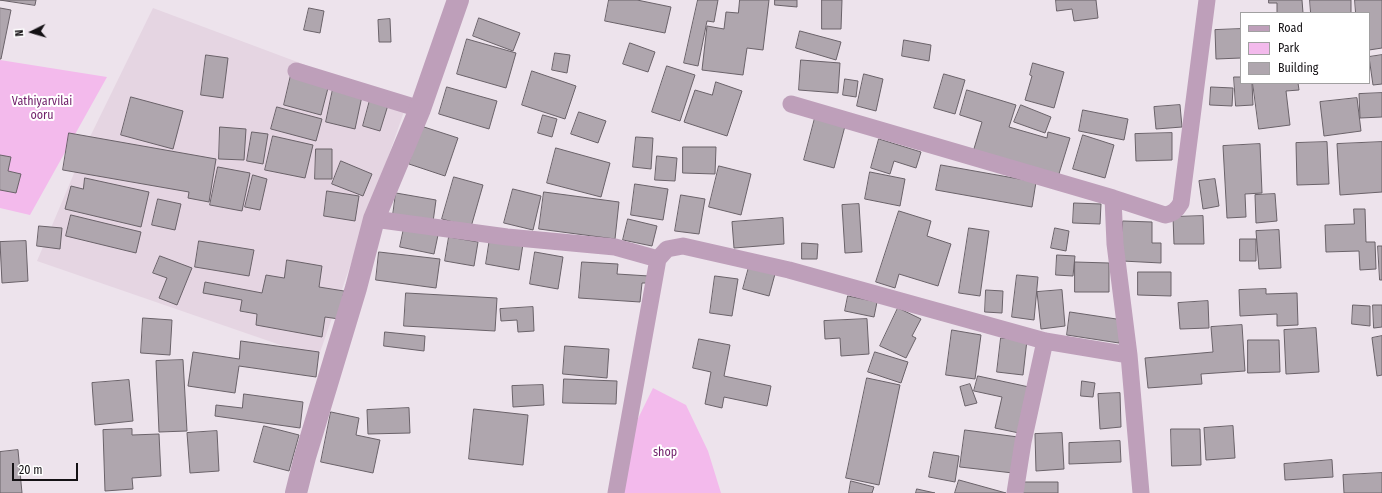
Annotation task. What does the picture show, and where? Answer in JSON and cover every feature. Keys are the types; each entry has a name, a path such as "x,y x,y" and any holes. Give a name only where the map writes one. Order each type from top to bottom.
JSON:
{"street":[{"path":"296,493 305,457 356,288 374,219 420,109 458,0"},
{"path":"791,104 1113,198 1165,216 1174,212 1181,203 1206,0"},
{"path":"296,71 420,109"},
{"path":"1113,198 1115,244 1129,355 1141,493"},
{"path":"374,219 507,237 615,247 658,259"},
{"path":"616,493 658,259 668,249 683,246 789,270 1045,341 1129,355"},
{"path":"1015,493 1023,442 1045,341"}],"shaded area":[{"path":"153,8 407,103 318,358 37,261 86,145"}],"green space":[{"name":"Vathiyarvilai ooru","path":"0,60 107,77 30,215 0,208"},
{"name":"shop","path":"653,388 686,405 708,451 721,493 616,493 626,443"}],"building":[{"path":"0,0 36,0 35,5"},
{"path":"609,0 637,0 671,7 665,33 605,21"},
{"path":"698,0 718,0 714,22 707,21 698,66 684,63"},
{"path":"740,0 769,0 763,50 747,48 743,75 702,70 707,26 724,29 726,12 738,13"},
{"path":"775,0 797,0 797,7 775,5"},
{"path":"822,0 842,0 841,29 822,29"},
{"path":"1056,0 1096,0 1098,18 1074,21 1072,9 1057,11"},
{"path":"1269,0 1302,0 1303,12 1277,12 1277,3 1269,3"},
{"path":"1310,0 1351,0 1351,12 1311,12"},
{"path":"1355,0 1382,0 1382,48 1370,50 1370,12 1356,12"},
{"path":"0,8 11,10 1,59 0,59"},
{"path":"309,8 324,11 320,33 304,30"},
{"path":"479,18 520,33 513,51 473,36"},
{"path":"390,19 391,42 379,42 378,20"},
{"path":"1240,29 1240,58 1216,59 1215,30"},
{"path":"800,31 841,42 836,60 796,48"},
{"path":"467,39 516,53 506,88 457,74"},
{"path":"904,40 931,45 929,61 902,56"},
{"path":"630,43 655,52 648,72 623,64"},
{"path":"555,53 570,55 567,73 552,70"},
{"path":"206,55 228,58 223,98 201,95"},
{"path":"1382,55 1382,84 1373,85 1370,57"},
{"path":"801,60 840,63 838,93 799,90"},
{"path":"1033,63 1064,72 1054,108 1025,100 1032,76 1030,75"},
{"path":"667,66 695,75 680,121 652,112"},
{"path":"532,71 576,86 565,119 522,105"},
{"path":"864,74 883,79 876,111 857,106"},
{"path":"944,74 965,80 955,114 934,108"},
{"path":"291,75 329,84 321,115 284,105"},
{"path":"1234,77 1240,77 1240,84 1252,84 1253,105 1236,106"},
{"path":"845,79 858,81 856,97 843,95"},
{"path":"716,82 742,91 727,136 684,122 695,90 712,95"},
{"path":"1253,84 1298,84 1299,90 1286,91 1290,125 1259,129"},
{"path":"447,87 497,101 489,129 439,114"},
{"path":"1211,87 1233,88 1232,106 1210,105"},
{"path":"333,89 362,96 355,129 326,122"},
{"path":"967,90 1016,105 1009,127 1047,138 1048,132 1070,138 1058,177 973,152 982,122 960,115"},
{"path":"1382,93 1382,117 1360,118 1359,94"},
{"path":"131,97 183,111 173,149 121,135"},
{"path":"1357,98 1361,131 1324,136 1320,102"},
{"path":"370,100 388,105 380,131 363,126"},
{"path":"1021,105 1051,117 1045,133 1014,122"},
{"path":"1180,105 1182,127 1156,129 1154,107"},
{"path":"277,107 322,119 316,141 271,129"},
{"path":"1083,110 1128,119 1124,140 1079,131"},
{"path":"579,112 606,121 598,143 571,134"},
{"path":"543,115 557,119 552,137 538,133"},
{"path":"815,118 845,126 834,168 804,160"},
{"path":"421,126 458,138 445,176 409,164"},
{"path":"220,127 246,129 244,160 219,159"},
{"path":"252,132 268,134 263,164 247,161"},
{"path":"69,133 216,159 209,202 188,198 189,192 63,170"},
{"path":"1172,133 1172,160 1136,161 1135,134"},
{"path":"1083,135 1114,145 1105,178 1073,169"},
{"path":"273,136 313,145 305,178 265,170"},
{"path":"636,137 653,138 651,169 633,167"},
{"path":"879,139 921,152 916,168 894,161 890,174 871,168"},
{"path":"1327,142 1329,184 1297,185 1296,143"},
{"path":"1382,142 1382,192 1340,195 1337,144"},
{"path":"1260,144 1262,193 1245,194 1246,217 1227,218 1223,146"},
{"path":"683,147 716,147 715,174 683,173"},
{"path":"556,148 610,163 601,197 547,183"},
{"path":"316,149 332,149 332,179 315,179"},
{"path":"0,155 11,157 8,171 21,174 16,193 0,190"},
{"path":"657,156 677,158 675,181 655,180"},
{"path":"341,161 372,174 363,196 332,184"},
{"path":"941,165 1036,182 1032,207 936,190"},
{"path":"719,166 751,174 741,215 709,207"},
{"path":"218,167 250,173 242,211 210,205"},
{"path":"870,172 905,179 900,206 865,199"},
{"path":"253,175 267,179 260,210 245,207"},
{"path":"454,177 483,185 471,227 442,219"},
{"path":"85,178 149,192 141,227 65,209 71,186 83,189"},
{"path":"1215,179 1219,206 1203,209 1199,181"},
{"path":"635,184 668,189 663,220 631,215"},
{"path":"513,189 541,196 533,230 504,223"},
{"path":"327,191 359,196 355,221 324,216"},
{"path":"544,192 619,202 615,239 539,229"},
{"path":"396,193 436,200 433,222 393,215"},
{"path":"1275,194 1277,221 1256,223 1255,195"},
{"path":"681,195 705,199 699,234 675,231"},
{"path":"158,199 181,204 175,230 152,225"},
{"path":"1074,203 1101,204 1100,224 1073,223"},
{"path":"859,204 862,252 845,253 842,205"},
{"path":"1354,209 1365,209 1366,242 1375,242 1376,269 1360,270 1359,251 1326,252 1325,225 1354,224"},
{"path":"899,211 931,221 927,236 951,244 938,286 899,274 895,288 876,282"},
{"path":"71,215 141,232 136,253 66,236"},
{"path":"1203,216 1204,244 1174,244 1173,217"},
{"path":"783,218 784,244 734,248 732,222"},
{"path":"628,219 657,226 652,246 623,240"},
{"path":"1123,221 1152,222 1152,243 1161,243 1161,263 1122,261"},
{"path":"39,226 62,228 60,249 37,246"},
{"path":"404,228 438,235 434,254 400,247"},
{"path":"969,228 989,231 980,296 959,293"},
{"path":"1055,228 1069,231 1066,251 1051,248"},
{"path":"1279,230 1281,268 1259,269 1256,231"},
{"path":"449,237 478,242 474,266 445,261"},
{"path":"490,238 523,244 519,270 486,264"},
{"path":"1240,239 1256,239 1256,261 1240,261"},
{"path":"26,241 28,281 2,283 0,242"},
{"path":"199,241 254,250 249,276 195,267"},
{"path":"802,243 818,244 817,259 802,259"},
{"path":"1378,246 1382,246 1382,280 1380,280"},
{"path":"379,252 440,259 436,288 376,280"},
{"path":"535,252 563,257 558,289 530,284"},
{"path":"1057,255 1075,256 1073,276 1056,275"},
{"path":"160,256 192,268 177,305 159,298 167,278 153,273"},
{"path":"752,256 778,263 769,296 743,289"},
{"path":"287,260 322,266 319,287 344,291 339,319 325,317 322,337 256,325 257,314 240,311 242,300 203,293 205,282 262,293 266,275 284,278"},
{"path":"582,262 618,264 617,274 649,276 648,283 642,283 640,302 579,298"},
{"path":"1075,262 1109,263 1109,292 1075,292"},
{"path":"1138,272 1171,272 1171,296 1138,295"},
{"path":"1017,275 1038,277 1034,320 1012,317"},
{"path":"715,276 738,279 732,316 710,313"},
{"path":"1266,289 1266,294 1297,293 1298,325 1277,326 1277,314 1240,316 1239,290"},
{"path":"986,290 1003,291 1002,313 985,312"},
{"path":"1062,290 1065,326 1041,329 1037,292"},
{"path":"406,293 497,298 495,331 404,326"},
{"path":"848,296 877,302 874,317 845,311"},
{"path":"1208,301 1209,328 1180,329 1178,303"},
{"path":"1353,305 1370,306 1370,326 1352,324"},
{"path":"1373,305 1382,305 1382,327 1374,328"},
{"path":"533,307 534,331 518,332 517,320 501,321 500,309"},
{"path":"898,308 921,319 912,336 916,338 906,358 880,346"},
{"path":"1070,312 1123,320 1119,343 1067,335"},
{"path":"143,318 172,320 170,355 141,353"},
{"path":"867,319 869,354 841,356 840,338 825,339 824,321"},
{"path":"1242,325 1245,371 1201,374 1202,384 1148,388 1145,358 1213,352 1211,327"},
{"path":"1316,328 1319,372 1286,374 1284,330"},
{"path":"952,330 981,335 975,379 946,375"},
{"path":"385,332 425,336 424,351 384,346"},
{"path":"1382,336 1382,375 1377,376 1372,338"},
{"path":"1001,338 1027,340 1023,375 997,372"},
{"path":"699,339 730,345 724,376 771,386 767,406 724,397 722,408 705,404 711,372 693,368"},
{"path":"1248,340 1279,340 1280,372 1248,373"},
{"path":"241,341 319,352 316,377 239,366 235,393 188,386 193,352 239,359"},
{"path":"565,346 609,349 607,378 563,374"},
{"path":"875,352 908,362 901,383 868,372"},
{"path":"183,360 187,431 159,432 156,361"},
{"path":"978,376 1029,387 1019,433 995,428 1002,397 974,391"},
{"path":"867,378 900,385 879,485 846,478"},
{"path":"564,379 617,381 616,404 563,403"},
{"path":"129,380 133,421 95,425 92,383"},
{"path":"1082,381 1095,383 1093,397 1081,396"},
{"path":"970,384 977,403 965,406 960,387"},
{"path":"543,385 544,405 513,407 512,386"},
{"path":"1120,393 1121,427 1100,429 1098,394"},
{"path":"244,394 303,402 300,428 215,416 216,405 242,408"},
{"path":"409,408 410,433 368,434 367,410"},
{"path":"474,409 528,415 523,465 469,459"},
{"path":"331,412 359,418 356,435 380,440 373,473 321,462"},
{"path":"264,426 299,435 289,471 254,462"},
{"path":"1233,426 1235,458 1206,460 1204,428"},
{"path":"132,429 132,435 159,434 161,476 132,478 133,489 105,491 103,430"},
{"path":"1171,429 1200,429 1201,465 1172,466"},
{"path":"965,430 1018,437 1013,473 960,467"},
{"path":"217,431 219,471 190,473 187,433"},
{"path":"1062,433 1064,469 1036,471 1035,434"},
{"path":"1120,441 1121,462 1069,464 1069,443"},
{"path":"18,450 22,493 0,493 0,452"},
{"path":"934,452 959,456 955,482 929,477"},
{"path":"1332,460 1333,477 1285,480 1284,464"},
{"path":"1382,473 1382,493 1344,493 1343,475"},
{"path":"959,480 1006,493 955,493"},
{"path":"851,481 874,487 872,493 849,493"},
{"path":"1023,482 1058,482 1058,493 1023,493"},
{"path":"917,489 935,493 916,493"}]}
